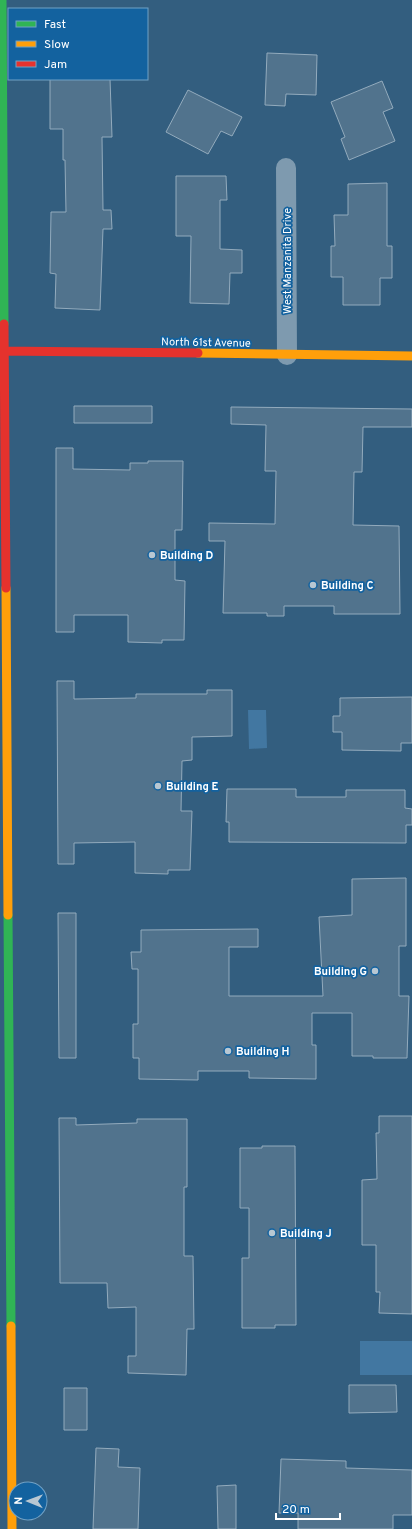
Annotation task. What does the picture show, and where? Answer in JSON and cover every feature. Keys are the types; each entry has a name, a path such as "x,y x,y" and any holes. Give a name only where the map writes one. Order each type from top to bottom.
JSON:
{"street":[{"path":"2,0 4,670 12,1529"},
{"name":"West Manzanita Drive","path":"286,168 287,355"},
{"name":"North 61st Avenue","path":"2,351 412,356"}],"water":[{"path":"248,710 266,710 267,748 249,749"},
{"path":"360,1341 412,1341 412,1375 360,1375"}],"building":[{"path":"267,53 317,55 316,95 286,94 285,106 265,105"},
{"path":"50,80 110,80 112,137 102,137 103,210 111,210 112,229 103,229 100,310 55,308 56,274 50,273 51,212 66,212 65,160 63,160 63,129 50,129"},
{"path":"382,81 393,108 383,112 395,141 349,160 341,139 345,137 331,102"},
{"path":"188,90 242,117 232,136 221,131 208,154 166,132"},
{"path":"176,176 226,176 227,200 220,200 220,249 242,250 242,273 230,273 229,304 190,303 191,236 176,236"},
{"path":"387,183 387,246 392,246 392,278 380,278 380,305 343,305 343,277 331,277 331,246 335,246 334,215 348,215 348,184"},
{"path":"74,406 152,406 152,423 74,423"},
{"path":"231,407 412,409 412,427 363,427 362,472 354,472 353,525 399,526 400,614 334,614 334,606 284,606 284,616 267,616 267,613 223,613 225,541 209,541 209,523 275,524 276,471 265,471 266,425 231,424"},
{"path":"56,448 73,448 73,469 130,470 130,463 148,463 148,461 183,461 182,530 175,530 175,580 185,581 184,640 162,640 162,643 128,642 128,615 74,615 74,632 56,632"},
{"path":"57,681 74,681 74,699 136,698 136,694 207,694 207,690 232,690 232,736 192,737 192,760 182,761 181,811 192,811 190,870 168,870 168,874 135,873 135,842 74,843 74,864 58,864"},
{"path":"412,697 412,743 401,743 401,751 342,750 342,732 333,732 333,716 340,716 340,698"},
{"path":"227,789 296,789 296,797 346,797 346,790 405,790 405,808 412,809 412,825 406,825 406,843 229,842 229,822 226,822"},
{"path":"406,878 406,946 399,946 399,996 409,996 407,1058 373,1058 373,1056 352,1056 352,1013 312,1013 312,1045 316,1045 316,1079 249,1078 249,1071 198,1071 198,1080 139,1079 139,1058 133,1058 133,1024 138,1024 138,969 132,969 131,952 141,952 141,930 258,929 258,947 229,947 229,996 323,996 319,917 352,915 352,879"},
{"path":"58,913 76,913 76,1058 59,1058"},
{"path":"379,1116 412,1116 412,1314 379,1313 380,1292 376,1292 376,1245 362,1245 362,1180 377,1179 376,1133 379,1133"},
{"path":"59,1118 76,1118 76,1125 137,1123 137,1119 187,1119 187,1187 184,1187 184,1256 193,1256 194,1329 187,1329 186,1375 128,1373 128,1356 136,1356 136,1307 108,1308 107,1283 60,1283"},
{"name":"Building J","path":"262,1146 295,1146 296,1325 275,1325 275,1328 242,1328 242,1258 249,1258 249,1208 240,1208 240,1148 262,1148"},
{"path":"349,1385 396,1385 397,1412 349,1413"},
{"path":"64,1388 87,1388 87,1430 64,1430"},
{"path":"96,1448 119,1449 118,1467 140,1468 138,1529 93,1529"},
{"path":"281,1459 346,1461 346,1468 412,1470 412,1515 393,1515 393,1529 298,1529 298,1513 279,1513"},
{"path":"236,1485 236,1529 218,1529 217,1486"}],"traffic: fast":[{"path":"2,0 4,324"},
{"path":"8,915 11,1326"}],"traffic: slow":[{"path":"198,353 412,356"},
{"path":"6,588 8,915"},
{"path":"11,1326 12,1529"}],"traffic: jam":[{"path":"4,324 6,588"},
{"path":"0,351 198,353"}],"place":[{"name":"Building D","path":"152,555"},
{"name":"Building C","path":"313,585"},
{"name":"Building E","path":"158,786"},
{"name":"Building G","path":"375,971"},
{"name":"Building H","path":"228,1051"},
{"name":"Building J","path":"272,1233"}]}
